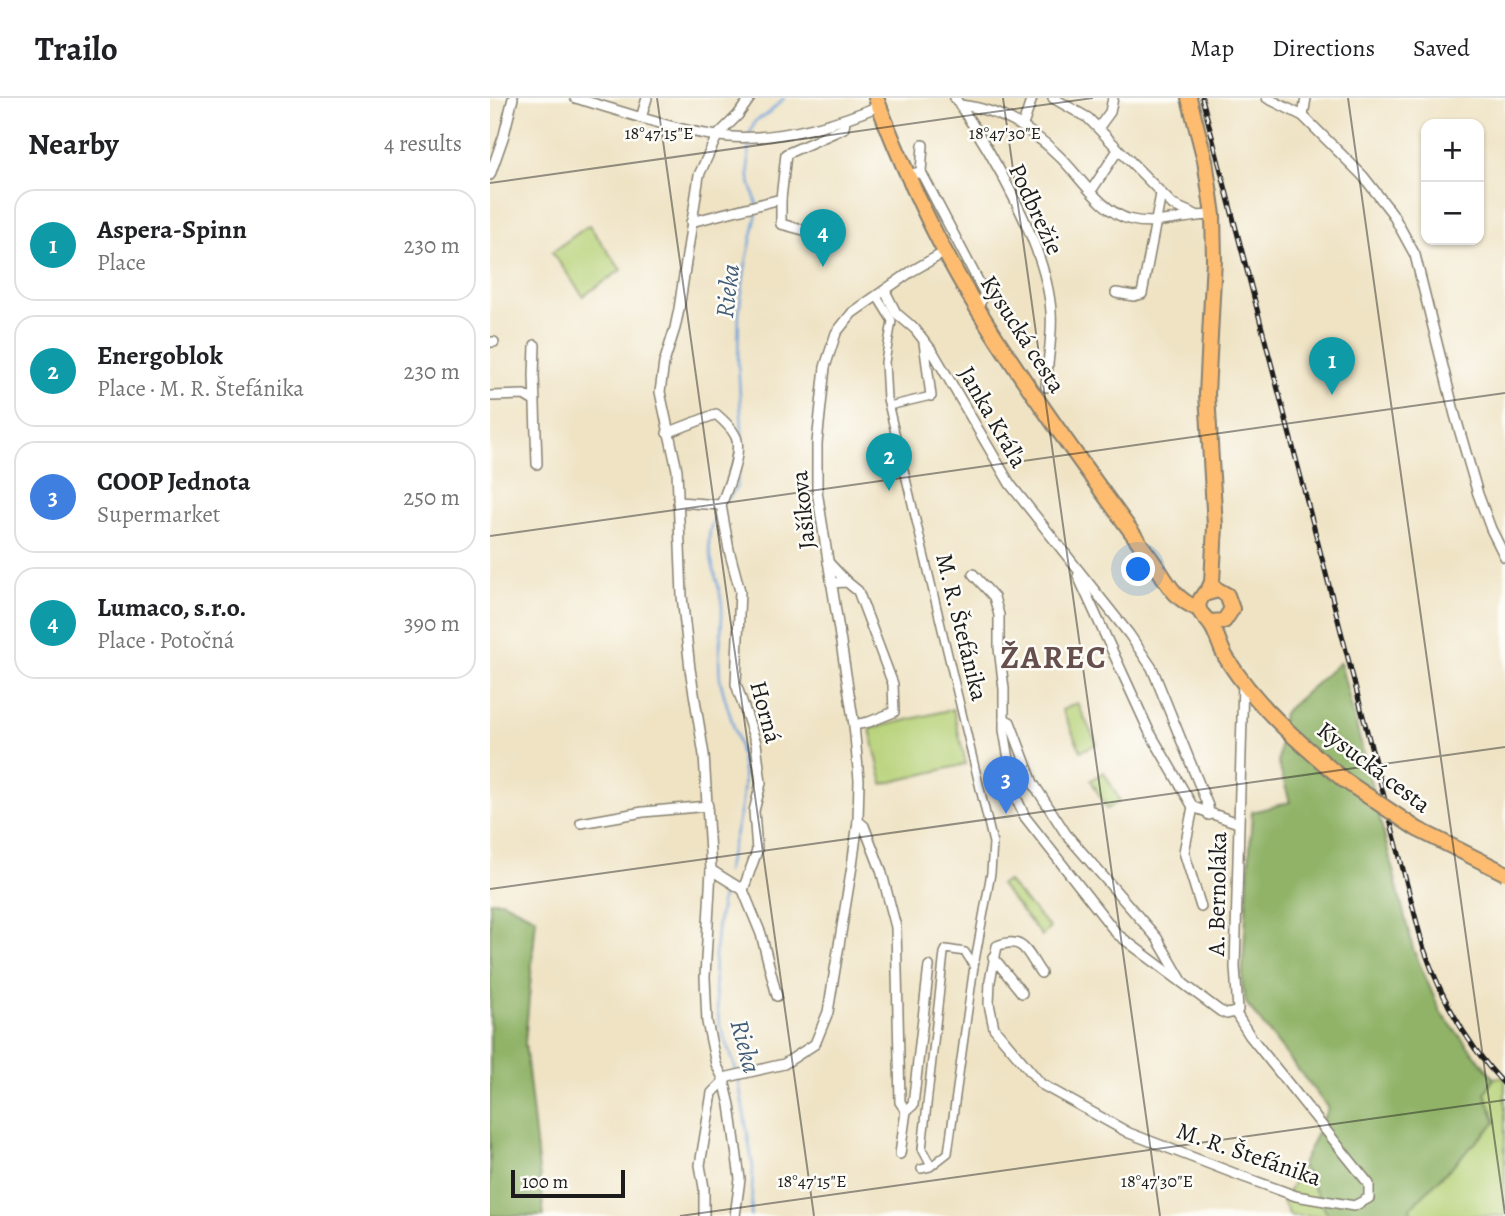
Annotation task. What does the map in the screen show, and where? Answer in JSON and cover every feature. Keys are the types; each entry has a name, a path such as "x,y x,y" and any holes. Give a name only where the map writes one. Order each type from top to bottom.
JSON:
{"main road":[{"path":"1189,98 1205,160 1213,215 1214,259 1207,394 1215,526 1223,592 1203,599"},
{"name":"Kysucká cesta","path":"878,102 914,174 945,252 977,308 1052,421 1177,597 1184,603 1203,599 1202,617 1217,622"},
{"path":"1203,599 1212,582 1215,526"},
{"name":"Kysucká cesta","path":"1217,622 1232,609 1230,599 1223,592"},
{"name":"Kysucká cesta","path":"1217,622 1228,661 1261,701 1302,743 1344,779 1418,829 1505,873"}],"street":[{"path":"490,175 513,98"},
{"path":"575,98 641,118 717,136 739,138 801,131 845,120 878,102"},
{"path":"641,118 647,98"},
{"path":"735,1216 740,1179 730,1105 726,1079 716,1064 707,1022 705,977 711,870 708,806 704,755 682,596 677,470 661,405 661,377 676,328 699,175 717,136 750,98"},
{"path":"1023,125 1032,98"},
{"path":"1053,98 1081,113 1099,127 1173,205 1196,215"},
{"path":"1099,127 1110,112 1113,98"},
{"path":"1267,98 1303,117 1363,176 1392,213 1415,255 1455,415 1478,494 1505,557"},
{"path":"1303,117 1306,98"},
{"path":"957,101 1023,125 1058,155 1110,209 1130,219 1154,222 1213,215"},
{"name":"Podbrežie","path":"957,101 1004,181 1041,260 1051,312 1046,387"},
{"path":"811,232 781,223 786,153 844,128 845,120"},
{"path":"923,145 914,174 985,294 977,308"},
{"path":"1091,191 1118,150"},
{"path":"1116,293 1134,296 1142,294 1161,194"},
{"path":"691,222 781,199"},
{"name":"Jašíkova","path":"726,1079 784,1064 814,1044 828,1012 858,821 859,780 855,725 817,491 817,443 825,367 830,348 840,326 852,313 912,271 945,252"},
{"name":"Janka Kráľa","path":"885,290 896,313 924,340 1010,485 1129,634 1152,667 1209,806 1209,815"},
{"name":"M. R. Štefánika","path":"879,300 891,321 885,362 889,406 993,843 991,873 974,966 948,1153 931,1166"},
{"path":"889,406 931,396 924,340"},
{"path":"535,345 537,464"},
{"path":"490,396 524,395 534,401"},
{"path":"667,433 716,414 737,438 737,453 729,486 720,505 678,502"},
{"name":"Horná","path":"720,505 740,591 736,684 756,743 761,783 754,811 757,851 743,890"},
{"path":"828,562 858,591 893,684 894,712 855,725"},
{"name":"Janka Kráľa","path":"1071,562 1149,731 1193,807"},
{"name":"A. Bernoláka","path":"973,574 995,597 999,615 1004,730 1015,795 1025,817 1117,934 1227,1014 1238,1010 1235,967 1240,676"},
{"path":"831,583 847,582"},
{"path":"1241,716 1261,701"},
{"name":"A. Bernoláka","path":"1004,719 1010,722 1033,783 1066,834 1157,938 1184,985"},
{"path":"581,823 643,812 708,806"},
{"path":"1201,907 1184,852 1193,807 1209,815 1238,823"},
{"name":"Jašíkova","path":"858,821 864,826 881,870 896,927 901,1102 906,1111"},
{"path":"711,870 743,890 761,934 777,996"},
{"path":"1022,993 993,957 997,946 1007,942 1019,943 1026,949 1028,957 1041,974"},
{"path":"921,1169 931,1166 922,1149 946,949 965,952 974,966"},
{"name":"M. R. Štefánika","path":"993,957 989,1004 994,1027 1041,1084 1129,1132 1241,1176 1296,1196 1354,1206 1362,1203 1369,1198 1369,1184 1235,1013"},
{"path":"900,1154 906,1111 912,1105 929,967"},
{"path":"704,1216 704,1188 699,1165 702,1144 712,1093 726,1079"}],"green space":[{"path":"589,225 621,270 583,296 552,252"},
{"path":"1340,662 1413,949 1441,1013 1494,1078 1485,1093 1496,1122 1410,1208 1411,1216 1328,1216 1302,1165 1328,1108 1246,1003 1242,983 1252,812 1290,802 1278,762 1283,713"},
{"path":"1077,703 1097,744 1081,751 1062,710"},
{"path":"953,709 966,764 883,784 870,729"},
{"path":"1104,772 1120,801 1107,809 1091,780"},
{"path":"1007,881 1050,928 1042,936 1000,885"},
{"path":"490,901 502,901 536,918 525,1043 544,1216 490,1216"},
{"path":"1505,1077 1505,1216 1411,1216 1410,1208 1496,1122 1485,1093 1494,1078"},
{"path":"1302,1165 1328,1216 1290,1216 1283,1202"}],"waterway":[{"name":"Rieka","path":"728,499 736,488 743,448 738,361 739,311 758,208 749,178 748,138 755,121 769,113 784,98"},
{"name":"Rieka","path":"717,514 711,525 709,548 722,607 720,674 743,771 741,809 726,872"},
{"name":"Rieka","path":"724,885 717,935 716,1003 720,1026 736,1071"},
{"name":"Rieka","path":"738,1077 753,1167 751,1216"}],"railway":[{"path":"1202,98 1423,946 1438,984 1467,1037 1505,1085"}],"place":[{"name":"Lumaco, s.r.o.","path":"823,267"},
{"name":"Aspera-Spinn","path":"1332,395"},
{"name":"Energoblok","path":"889,491"},
{"name":"COOP Jednota","path":"1006,814"}],"district":[{"name":"ŽAREC","path":"1054,657"}]}
